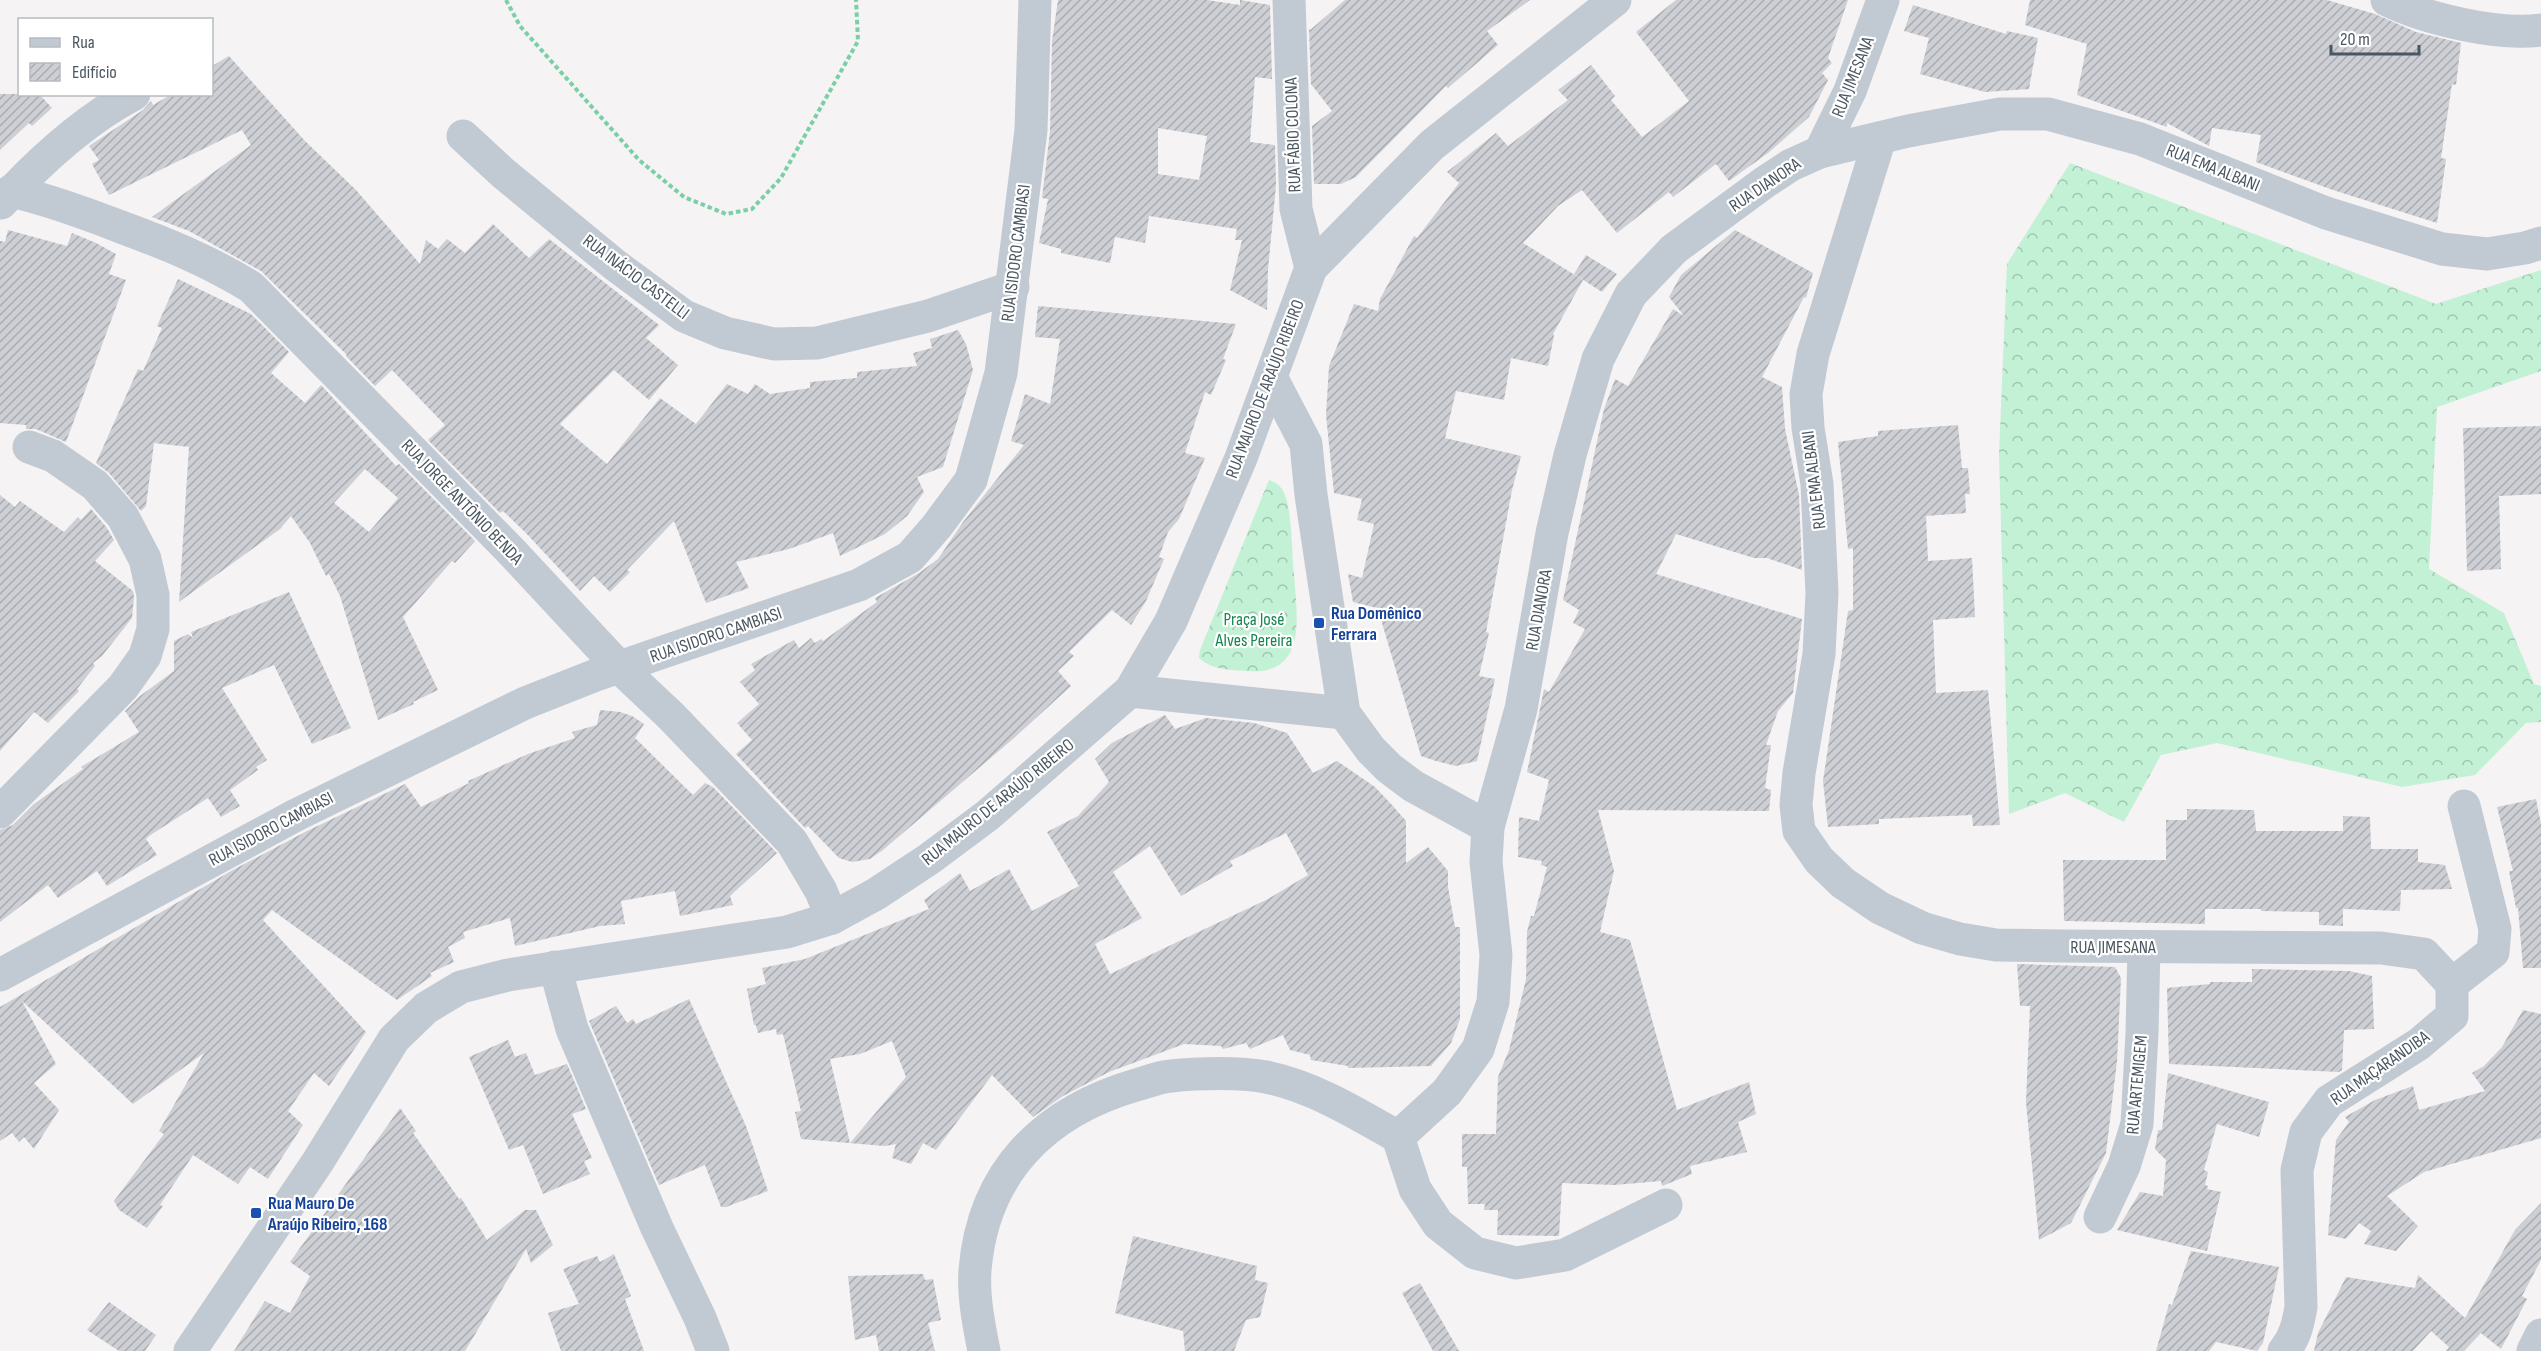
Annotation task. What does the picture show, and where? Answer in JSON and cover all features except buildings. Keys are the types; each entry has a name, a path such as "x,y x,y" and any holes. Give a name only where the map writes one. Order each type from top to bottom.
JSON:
{"street":[{"name":"RUA ISIDORO CAMBIASI","path":"0,975 327,799 525,703 619,667 859,585 910,557 937,526 971,480 1001,373 1031,130 1035,0"},
{"name":"RUA FÁBIO COLONA","path":"1289,0 1296,209 1311,268"},
{"name":"RUA MAURO DE ARAÚJO RIBEIRO","path":"190,1351 317,1163 394,1039 426,1008 461,987 555,967 787,932 832,918 876,894 929,860 979,821 1130,691 1171,621 1240,458 1311,268 1432,145 1615,0"},
{"name":"RUA JIMESANA","path":"1820,152 1850,91 1883,0"},
{"path":"2387,0 2426,14 2478,27 2528,32 2541,30"},
{"path":"6,197 42,162 112,106 130,96"},
{"name":"RUA EMA ALBANI","path":"1820,152 2000,114 2048,114 2140,139 2326,213 2442,249 2487,254 2541,243"},
{"name":"RUA INÁCIO CASTELLI","path":"463,136 503,173 615,265 684,316 724,333 774,344 817,343 917,319 1013,287"},
{"name":"RUA EMA ALBANI","path":"1799,831 1797,805 1799,773 1819,654 1822,593 1817,484 1808,428 1806,394 1813,354 1880,138"},
{"name":"RUA DIANORA","path":"1398,1137 1447,1092 1478,1049 1493,1002 1496,955 1486,862 1488,827 1521,709 1552,533 1570,455 1598,359 1631,294 1674,249 1765,182 1791,165 1820,152"},
{"name":"RUA JORGE ANTÔNIO BENDA","path":"6,197 52,200 177,248 217,266 251,287 510,550 619,667 671,716 792,842 821,891 832,918"},
{"path":"1270,377 1306,444 1311,495 1344,713 1371,750 1389,768 1413,786 1488,827"},
{"path":"0,812 123,687 145,656 153,629 153,595 144,559 123,517 95,486 53,456 29,447"},
{"path":"1130,691 1344,713"},
{"path":"2452,984 2493,952 2495,929 2464,806"},
{"name":"RUA JIMESANA","path":"1799,831 1819,860 1843,883 1880,908 1922,928 1960,939 1996,945 2381,948 2424,954 2452,984"},
{"name":"RUA ARTEMIGEM","path":"2100,1217 2124,1166 2137,1124 2144,947"},
{"path":"555,967 572,1029 657,1228 700,1318 713,1351"},
{"name":"RUA MAÇARANDIBA","path":"2284,1351 2291,1343 2298,1326 2301,1307 2297,1170 2306,1132 2329,1101 2419,1044 2452,1016 2452,984"},
{"path":"984,1351 979,1325 975,1271 984,1225 995,1194 1012,1162 1053,1123 1107,1094 1169,1076 1210,1074 1266,1077 1331,1099 1398,1137 1415,1189 1438,1224 1475,1253 1516,1263 1565,1255 1666,1205"},
{"path":"2533,1351 2541,1335"}],"path":[{"path":"506,0 520,26 639,160 684,197 726,214 752,209 781,178 858,40 856,0"}],"green space":[{"path":"2070,163 2436,304 2541,270 2541,371 2437,407 2429,569 2504,613 2534,684 2541,686 2541,722 2526,723 2475,775 2402,787 2217,743 2161,755 2124,822 2065,793 2009,814 1999,454 2007,264"},
{"name":"Praça José Alves Pereira","path":"1269,480 1281,488 1289,511 1297,625 1294,640 1289,654 1280,664 1267,670 1228,670 1204,662 1199,658 1200,650"}],"place":[{"name":"Rua Domênico Ferrara","path":"1319,623"},
{"name":"Rua Mauro De Araújo Ribeiro, 168","path":"256,1213"}]}
